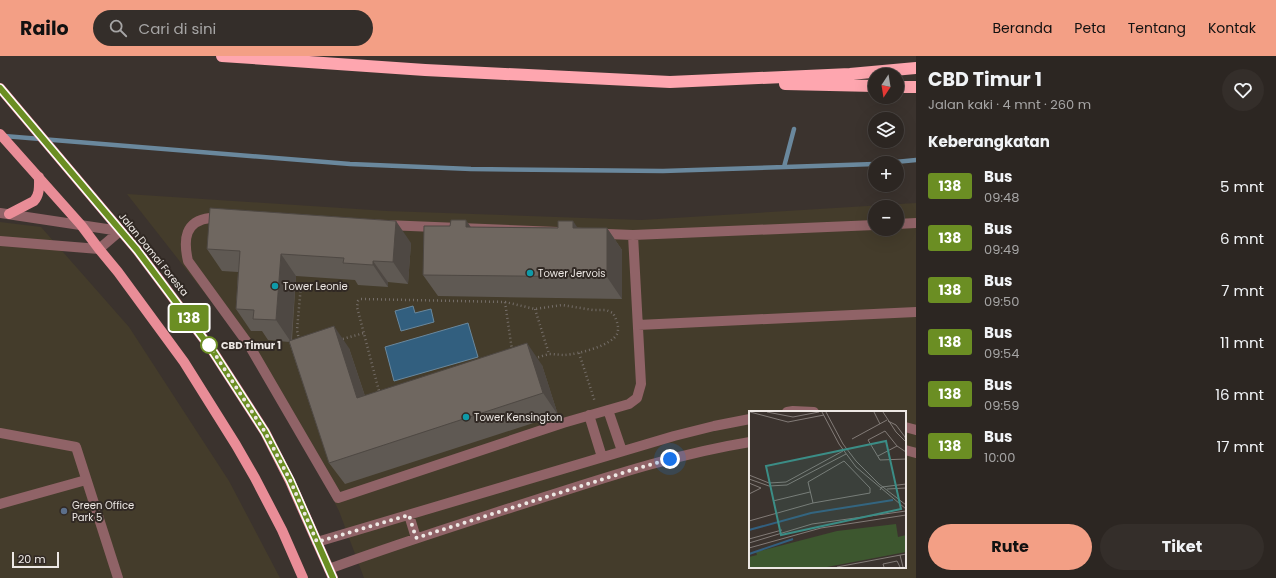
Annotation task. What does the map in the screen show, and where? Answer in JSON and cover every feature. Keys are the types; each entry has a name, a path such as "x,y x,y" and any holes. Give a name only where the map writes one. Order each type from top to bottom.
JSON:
{"highway":[{"path":"222,56 425,70 670,82 868,86"},
{"path":"670,82 850,74 916,68"},
{"path":"904,87 916,87"}],"main road":[{"name":"Jalan Damai Foresta","path":"0,88 137,250 197,328 265,432 290,480 331,573"},
{"path":"0,134 81,225 118,272 184,362 236,445 268,502 303,578"},
{"path":"5,214 34,201 39,188 39,177"}],"street":[{"path":"5,214 120,231"},
{"path":"633,235 641,384 637,398 629,404 556,425 338,498 249,345 188,261 185,247 188,230 200,219 210,218 633,235 868,225"},
{"path":"904,224 916,223"},
{"path":"0,242 99,249 120,231"},
{"path":"638,325 916,312"},
{"path":"598,413 622,451"},
{"path":"598,413 602,457"},
{"path":"317,542 622,451 714,426 749,419"},
{"path":"906,427 916,430"},
{"path":"0,433 76,448 118,578"},
{"path":"331,573 416,538 632,470 696,453 749,442"},
{"path":"906,450 916,453"},
{"path":"0,504 86,480"},
{"path":"409,515 416,538"}],"path":[{"path":"300,342 297,330 301,285"},
{"path":"360,299 505,302 535,309 562,305 593,310 606,310 613,313 618,326 617,333 612,340 605,344 579,353 564,355 549,354 392,401 387,400 380,395 357,307 360,299"},
{"path":"505,302 514,364"},
{"path":"535,309 549,354"},
{"path":"335,341 364,333"},
{"path":"579,353 598,413"}],"shaded area":[{"path":"127,194 387,211 641,220 868,206 868,236 904,236 904,204 916,203 916,578 364,578 339,511 308,450 236,333"},
{"path":"0,222 41,227 129,327 229,481 280,578 0,578"}],"water":[{"path":"413,306 415,313 431,309 434,322 401,331 395,311"},
{"path":"468,323 478,357 394,381 385,347"}],"building":[{"path":"210,208 396,221 393,262 373,261 373,265 343,263 344,258 281,254 276,320 253,319 254,310 236,309 240,251 207,249"},
{"path":"451,220 466,220 466,227 558,228 558,221 573,221 573,228 607,228 607,277 423,275 424,226 450,226"},
{"path":"334,326 357,398 527,343 543,393 329,463 289,341"}],"waterway":[{"path":"784,167 794,129"},
{"path":"4,136 350,164 471,169 663,171 868,164"},
{"path":"904,161 916,160"}],"bus line":[{"name":"138","path":"0,88 137,250 212,350 265,432 290,480 333,578"}],"place":[{"name":"Tower Jervois","path":"530,273"},
{"name":"Tower Leonie","path":"275,286"},
{"name":"CBD Timur 1","path":"209,345"},
{"name":"Tower Kensington","path":"466,417"},
{"name":"Green Office Park 5","path":"64,511"}],"route":[{"path":"209,345 265,432 290,480 317,542 409,515 416,538 670,459"}]}
